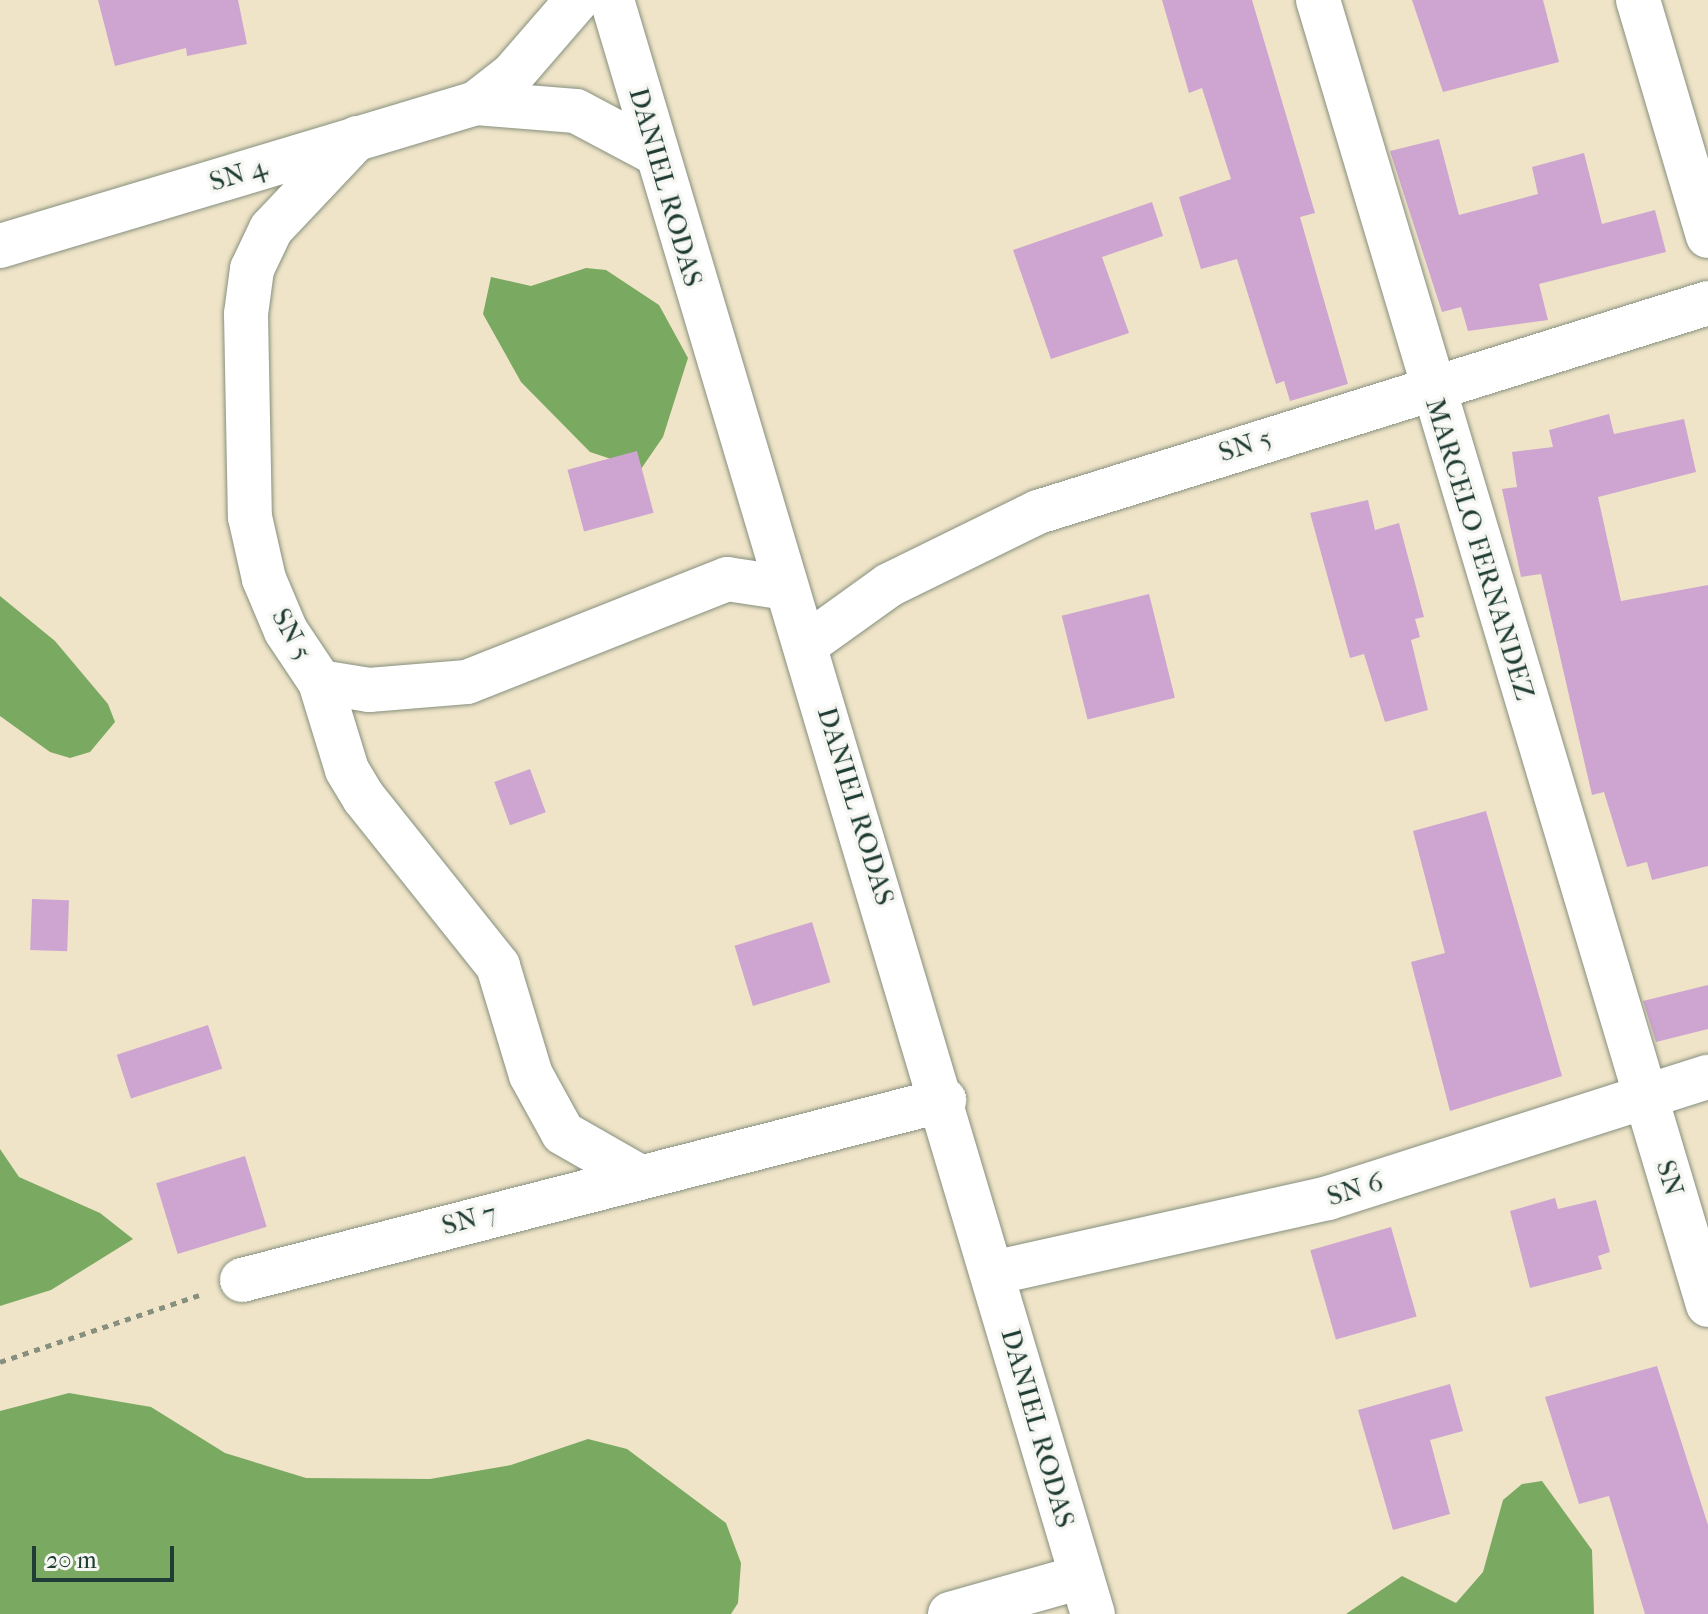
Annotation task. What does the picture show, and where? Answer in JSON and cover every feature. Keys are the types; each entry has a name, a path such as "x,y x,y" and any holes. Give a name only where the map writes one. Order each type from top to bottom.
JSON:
{"street":[{"name":"SN 4","path":"476,103 513,74 577,0"},
{"name":"DANIEL RODAS","path":"612,0 786,588 807,644 944,1100 1087,1596"},
{"name":"MARCELO FERNANDEZ","path":"1318,0 1430,384 1646,1098"},
{"path":"1638,0 1708,236"},
{"name":"SN 4","path":"0,246 476,103 576,111 655,153"},
{"name":"SN 5","path":"357,138 271,229 252,269 246,314 250,517 275,605 320,682 369,690 467,682 714,583 786,588"},
{"name":"SN 5","path":"807,644 889,585 1038,512 1430,384 1708,303"},
{"path":"320,682 347,770 364,798 498,966 531,1075 563,1133 635,1174"},
{"name":"SN 6","path":"993,1273 1328,1198 1708,1077"},
{"name":"SN","path":"1646,1098 1708,1305"},
{"name":"SN 7","path":"242,1280 635,1174 944,1100"},
{"path":"950,1614 1087,1596"}],"path":[{"path":"0,1362 242,1280"}],"green space":[{"path":"586,268 606,270 659,305 688,358 663,437 641,469 590,452 521,382 483,314 491,277 531,286"},
{"path":"0,596 55,641 108,704 115,722 90,752 70,758 50,752 0,716"},
{"path":"0,1149 19,1177 100,1213 133,1239 51,1290 0,1306"},
{"path":"69,1393 151,1407 225,1453 306,1478 430,1479 511,1465 588,1439 627,1449 726,1523 741,1563 738,1603 731,1614 0,1614 0,1411"},
{"path":"1542,1481 1592,1550 1594,1614 1346,1614 1402,1576 1456,1603 1483,1572 1503,1500 1522,1484"}],"building":[{"path":"98,0 238,0 247,44 187,56 186,48 115,66"},
{"path":"1162,0 1252,0 1315,213 1300,217 1348,384 1290,401 1284,381 1276,384 1237,259 1201,269 1179,197 1231,179 1202,88 1189,93"},
{"path":"1412,0 1543,0 1559,62 1443,92"},
{"path":"1439,139 1459,215 1538,194 1532,167 1584,153 1602,224 1655,210 1666,252 1539,284 1548,320 1468,331 1461,307 1442,312 1390,151"},
{"path":"1152,202 1163,236 1102,257 1129,333 1051,359 1013,250"},
{"path":"1609,414 1614,434 1684,419 1696,472 1598,497 1621,601 1708,585 1708,866 1652,880 1647,862 1627,867 1604,792 1592,795 1541,574 1521,577 1502,489 1517,487 1512,452 1553,447 1549,430"},
{"path":"637,451 654,513 584,531 567,470"},
{"path":"1368,500 1375,530 1399,523 1424,617 1415,619 1420,637 1411,640 1428,710 1385,722 1364,654 1350,658 1310,513"},
{"path":"1149,594 1175,698 1088,720 1062,616"},
{"path":"530,769 546,812 510,825 494,782"},
{"path":"1486,811 1562,1076 1450,1111 1411,962 1445,953 1413,831"},
{"path":"32,899 69,900 67,951 30,950"},
{"path":"812,922 830,982 753,1006 735,946"},
{"path":"1708,985 1708,1029 1656,1042 1643,1001"},
{"path":"208,1025 222,1069 131,1098 117,1055"},
{"path":"245,1156 267,1227 178,1254 156,1183"},
{"path":"1555,1198 1558,1209 1596,1200 1610,1252 1598,1256 1602,1269 1530,1288 1510,1211"},
{"path":"1391,1227 1417,1316 1336,1340 1310,1250"},
{"path":"1657,1366 1708,1525 1708,1614 1645,1614 1609,1496 1579,1504 1545,1397"},
{"path":"1450,1384 1463,1431 1430,1440 1450,1514 1393,1530 1358,1410"}]}
